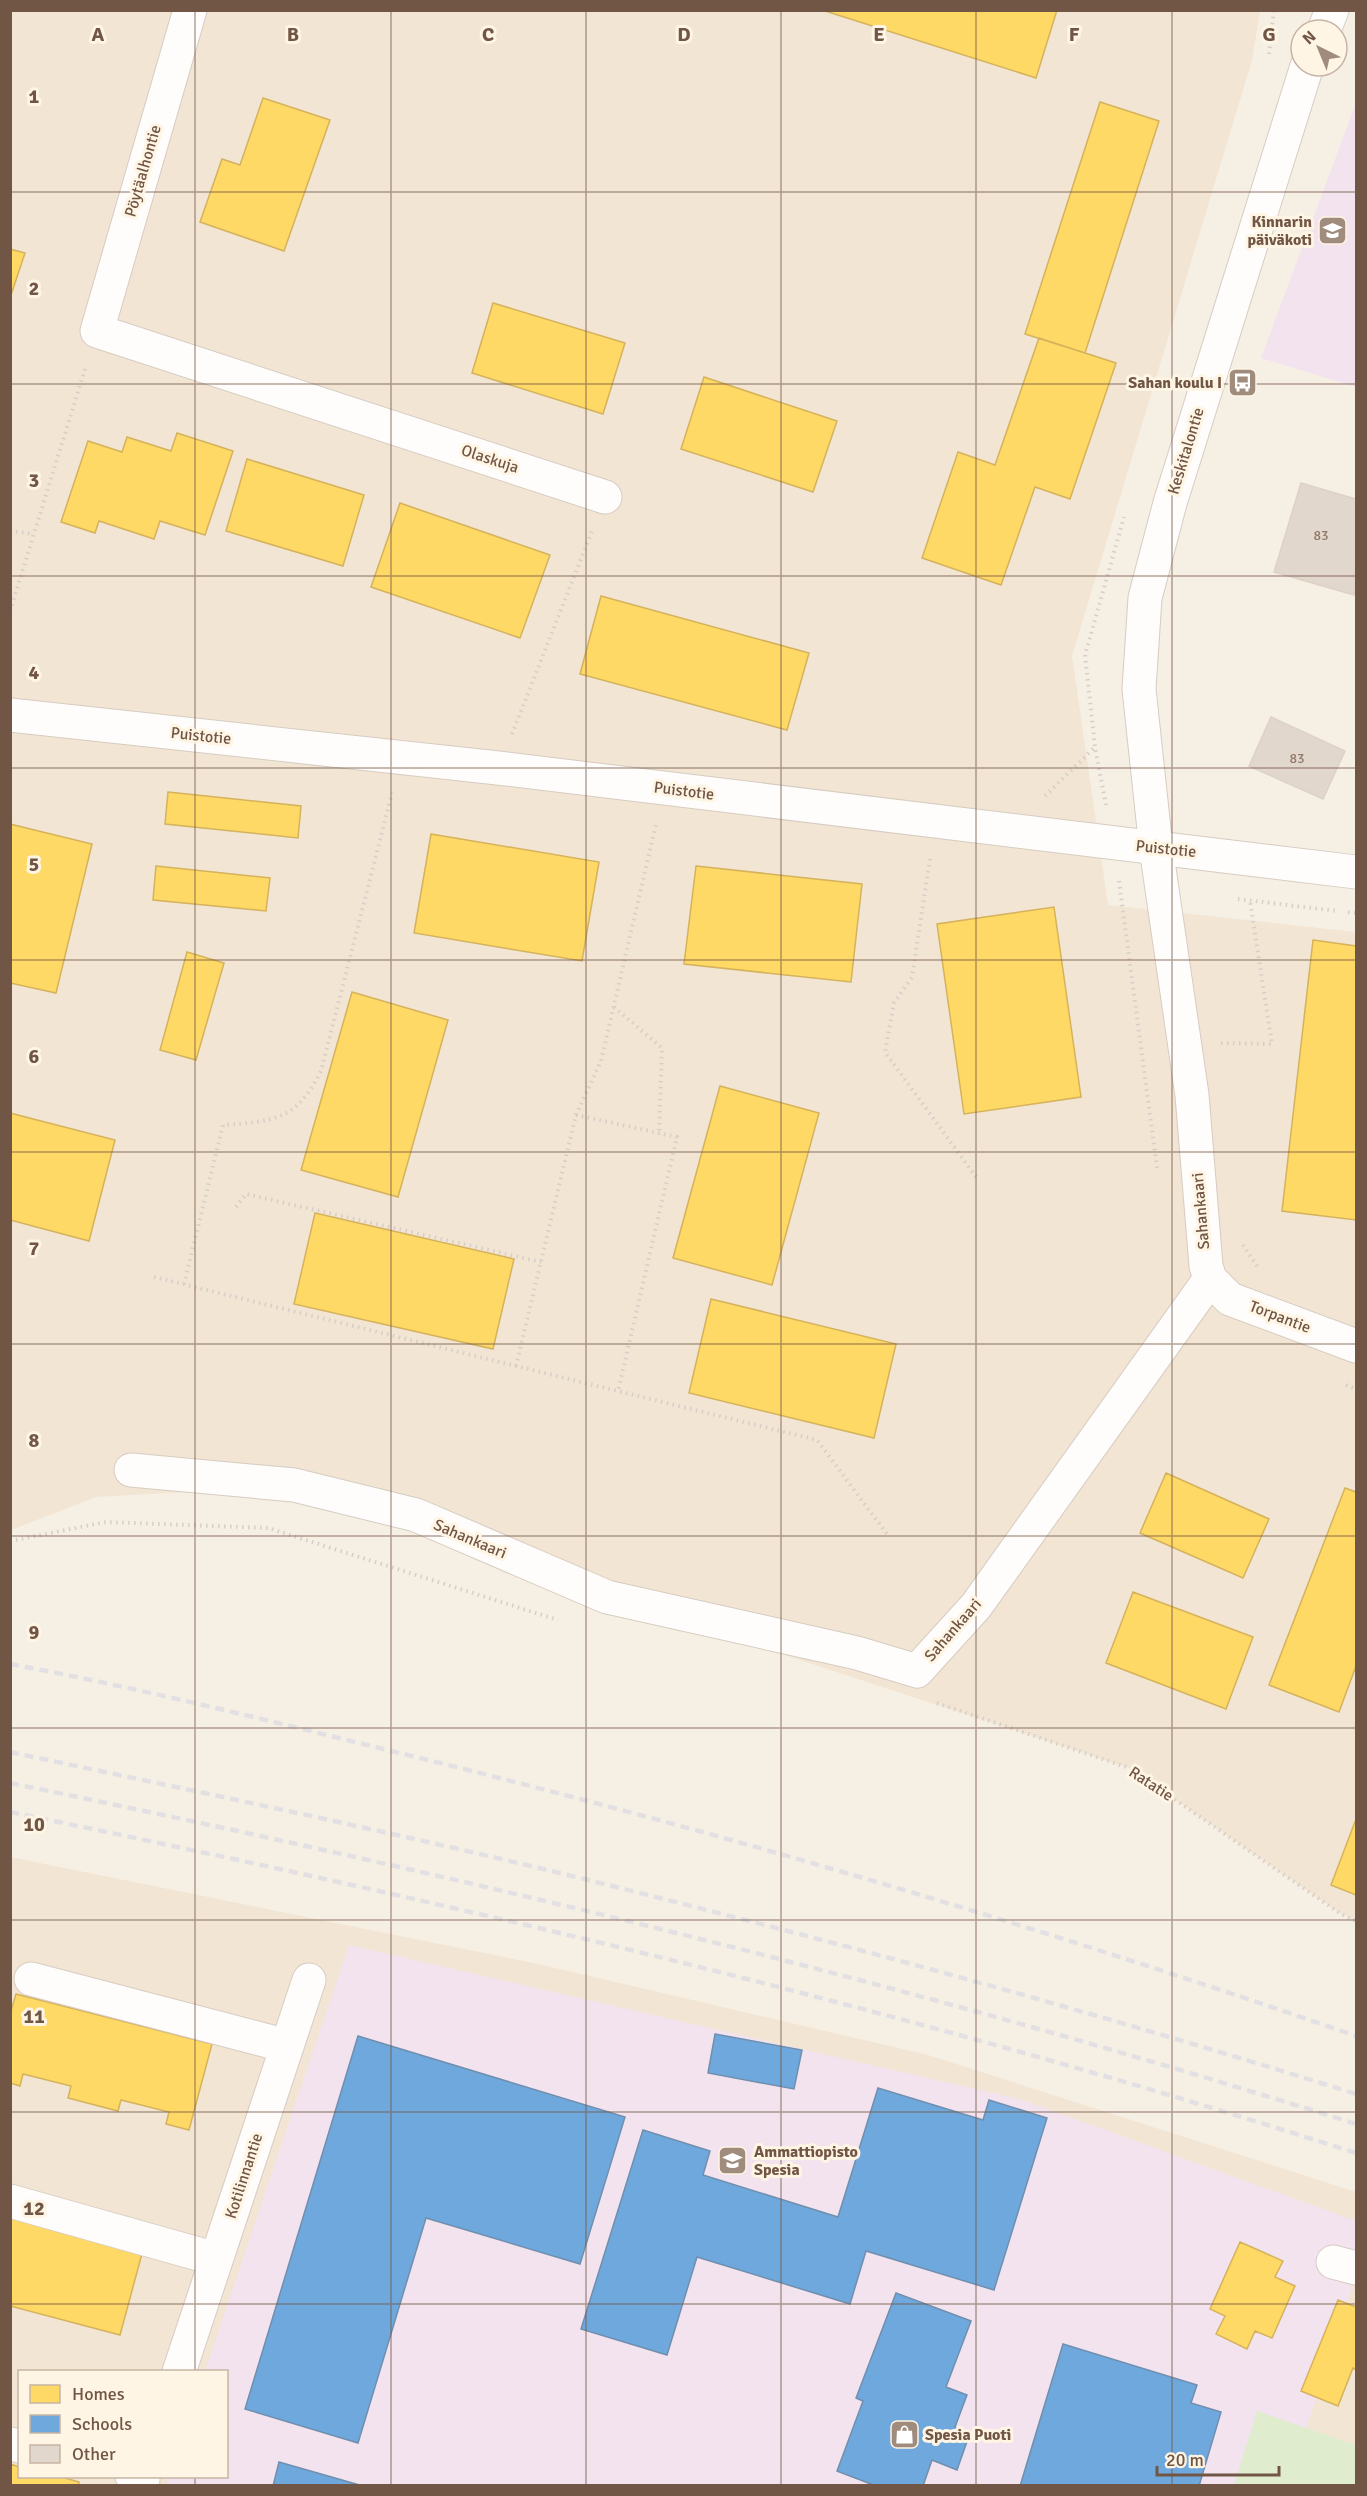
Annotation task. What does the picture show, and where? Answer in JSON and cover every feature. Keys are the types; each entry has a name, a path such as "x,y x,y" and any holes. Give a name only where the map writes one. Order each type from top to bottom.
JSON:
{"street":[{"name":"Pöytäalhontie","path":"97,331 190,10"},
{"name":"Keskitalontie","path":"1155,848 1139,688 1145,598 1170,503 1303,78"},
{"name":"Olaskuja","path":"97,331 605,497"},
{"name":"Puistotie","path":"10,715 498,768 1356,872"},
{"name":"Sahankaari","path":"131,1470 294,1485 416,1515 607,1597 857,1653 917,1671 976,1606 1210,1279 1206,1266 1192,1095 1155,848"},
{"name":"Torpantie","path":"1210,1279 1230,1299 1356,1346"},
{"path":"31,1979 287,2046"},
{"name":"Kotilinnantie","path":"180,2370 309,1980"},
{"path":"10,2201 216,2259"}],"path":[{"path":"10,611 97,331"},
{"path":"498,768 605,497"},
{"path":"10,531 34,534"},
{"path":"1010,830 1095,747"},
{"path":"184,1284 223,1125 261,1122 291,1113 311,1092 321,1071 402,758"},
{"path":"516,1366 576,1114 601,1061 664,788"},
{"path":"936,821 912,977 894,1003 885,1052 976,1177"},
{"path":"1229,897 1356,913"},
{"path":"1214,1043 1272,1044 1251,901"},
{"path":"614,1007 662,1048 659,1133"},
{"path":"576,1114 677,1137 618,1391"},
{"path":"236,1207 246,1194 541,1262"},
{"path":"1242,1244 1260,1272"},
{"path":"154,1277 817,1440 887,1534"},
{"path":"10,1541 106,1522 268,1528 564,1622"},
{"name":"Ratatie","path":"930,1701 1129,1768 1341,1914 1356,1921"}],"shaded area":[{"path":"11,11 1260,11 1252,60 1072,656 1108,905 1356,932 1356,1921 1341,1914 1129,1768 630,1604 285,1486 96,1497 11,1530"},
{"name":"Kinnarin päiväkoti","path":"1356,103 1356,387 1261,358"},
{"name":"Ammattiopisto Spesia","path":"10,1857 538,1964 928,2055 1356,2192 1356,2485 11,2485"},
{"name":"Ammattiopisto Spesia","path":"349,1945 1023,2100 1356,2221 1356,2275 1288,2485 166,2486 169,2478 228,2478 228,2370 205,2370"}],"green space":[{"path":"1257,2411 1356,2445 1356,2485 1234,2485"}],"building: Homes":[{"path":"822,10 1057,10 1036,78"},
{"path":"263,98 330,120 284,251 200,222 222,159 240,165"},
{"path":"1100,102 1159,121 1085,353 1025,334"},
{"path":"10,249 25,253 10,298"},
{"path":"493,303 625,343 603,414 472,373"},
{"path":"1039,338 1116,363 1070,499 1035,487 1001,585 922,558 958,452 995,465"},
{"path":"704,377 837,421 813,492 681,449"},
{"path":"177,433 233,451 205,535 160,521 154,539 99,521 95,533 61,522 88,441 122,452 127,437 171,451"},
{"path":"247,459 364,495 343,566 226,531"},
{"path":"400,503 550,555 520,638 371,587"},
{"path":"601,596 809,653 787,730 580,674"},
{"path":"168,792 301,806 298,838 165,824"},
{"path":"10,824 92,844 56,993 10,983"},
{"path":"431,834 599,862 582,961 414,933"},
{"path":"156,866 270,878 266,911 153,900"},
{"path":"696,866 862,884 851,982 684,964"},
{"path":"1054,907 1081,1097 964,1114 937,924"},
{"path":"1313,940 1356,946 1356,1220 1282,1211"},
{"path":"187,952 224,963 196,1060 160,1050"},
{"path":"352,992 448,1020 398,1197 301,1170"},
{"path":"720,1086 819,1113 772,1285 673,1258"},
{"path":"10,1113 115,1140 89,1241 10,1220"},
{"path":"315,1213 514,1259 493,1349 294,1304"},
{"path":"711,1299 896,1344 874,1438 689,1393"},
{"path":"1166,1473 1269,1519 1243,1578 1140,1533"},
{"path":"1345,1488 1356,1492 1356,1666 1339,1712 1269,1685"},
{"path":"1133,1592 1253,1637 1226,1709 1106,1663"},
{"path":"1356,1819 1356,1895 1331,1885"},
{"path":"16,1994 212,2044 189,2130 166,2124 169,2112 121,2100 118,2111 68,2098 71,2086 23,2074 20,2086 10,2083 10,2014"},
{"path":"10,2216 143,2250 120,2335 10,2306"},
{"path":"1240,2242 1283,2261 1275,2277 1295,2286 1272,2338 1255,2331 1247,2349 1216,2334 1225,2316 1210,2309"},
{"path":"1338,2300 1356,2307 1356,2370 1353,2368 1338,2406 1301,2391"},
{"path":"10,2464 18,2466 18,2478 65,2478 79,2482 78,2486 10,2486"}],"building: Schools":[{"path":"715,2034 802,2050 794,2089 708,2073"},
{"path":"358,2036 625,2117 580,2264 426,2218 358,2443 245,2409"},
{"path":"878,2088 983,2120 989,2100 1047,2118 994,2290 866,2251 850,2304 697,2257 667,2355 581,2329 643,2130 710,2151 703,2175 838,2217"},
{"path":"896,2293 971,2321 946,2387 967,2395 955,2427 970,2433 957,2470 932,2460 923,2486 876,2486 837,2471 863,2401 856,2398"},
{"path":"1063,2344 1197,2385 1191,2403 1221,2412 1199,2486 1020,2486"},
{"path":"279,2462 363,2486 273,2486"}],"building: Other":[{"path":"1301,483 1356,499 1354,595 1274,572"},
{"path":"1271,717 1345,751 1323,799 1249,766"}],"railway":[{"path":"10,1664 115,1685 272,1722 663,1821 1011,1923 1356,2036"},
{"path":"10,1752 294,1812 576,1877 870,1953 1065,2007 1356,2094"},
{"path":"10,1783 350,1856 688,1936 1023,2025 1356,2124"},
{"path":"10,1812 350,1885 688,1964 1023,2053 1190,2101 1356,2153"}],"place":[{"name":"Kinnarin päiväkoti","path":"1333,231"},
{"name":"Sahan koulu I","path":"1243,383"},
{"name":"Ammattiopisto Spesia","path":"733,2161"},
{"name":"Spesia Puoti","path":"904,2435"}]}
